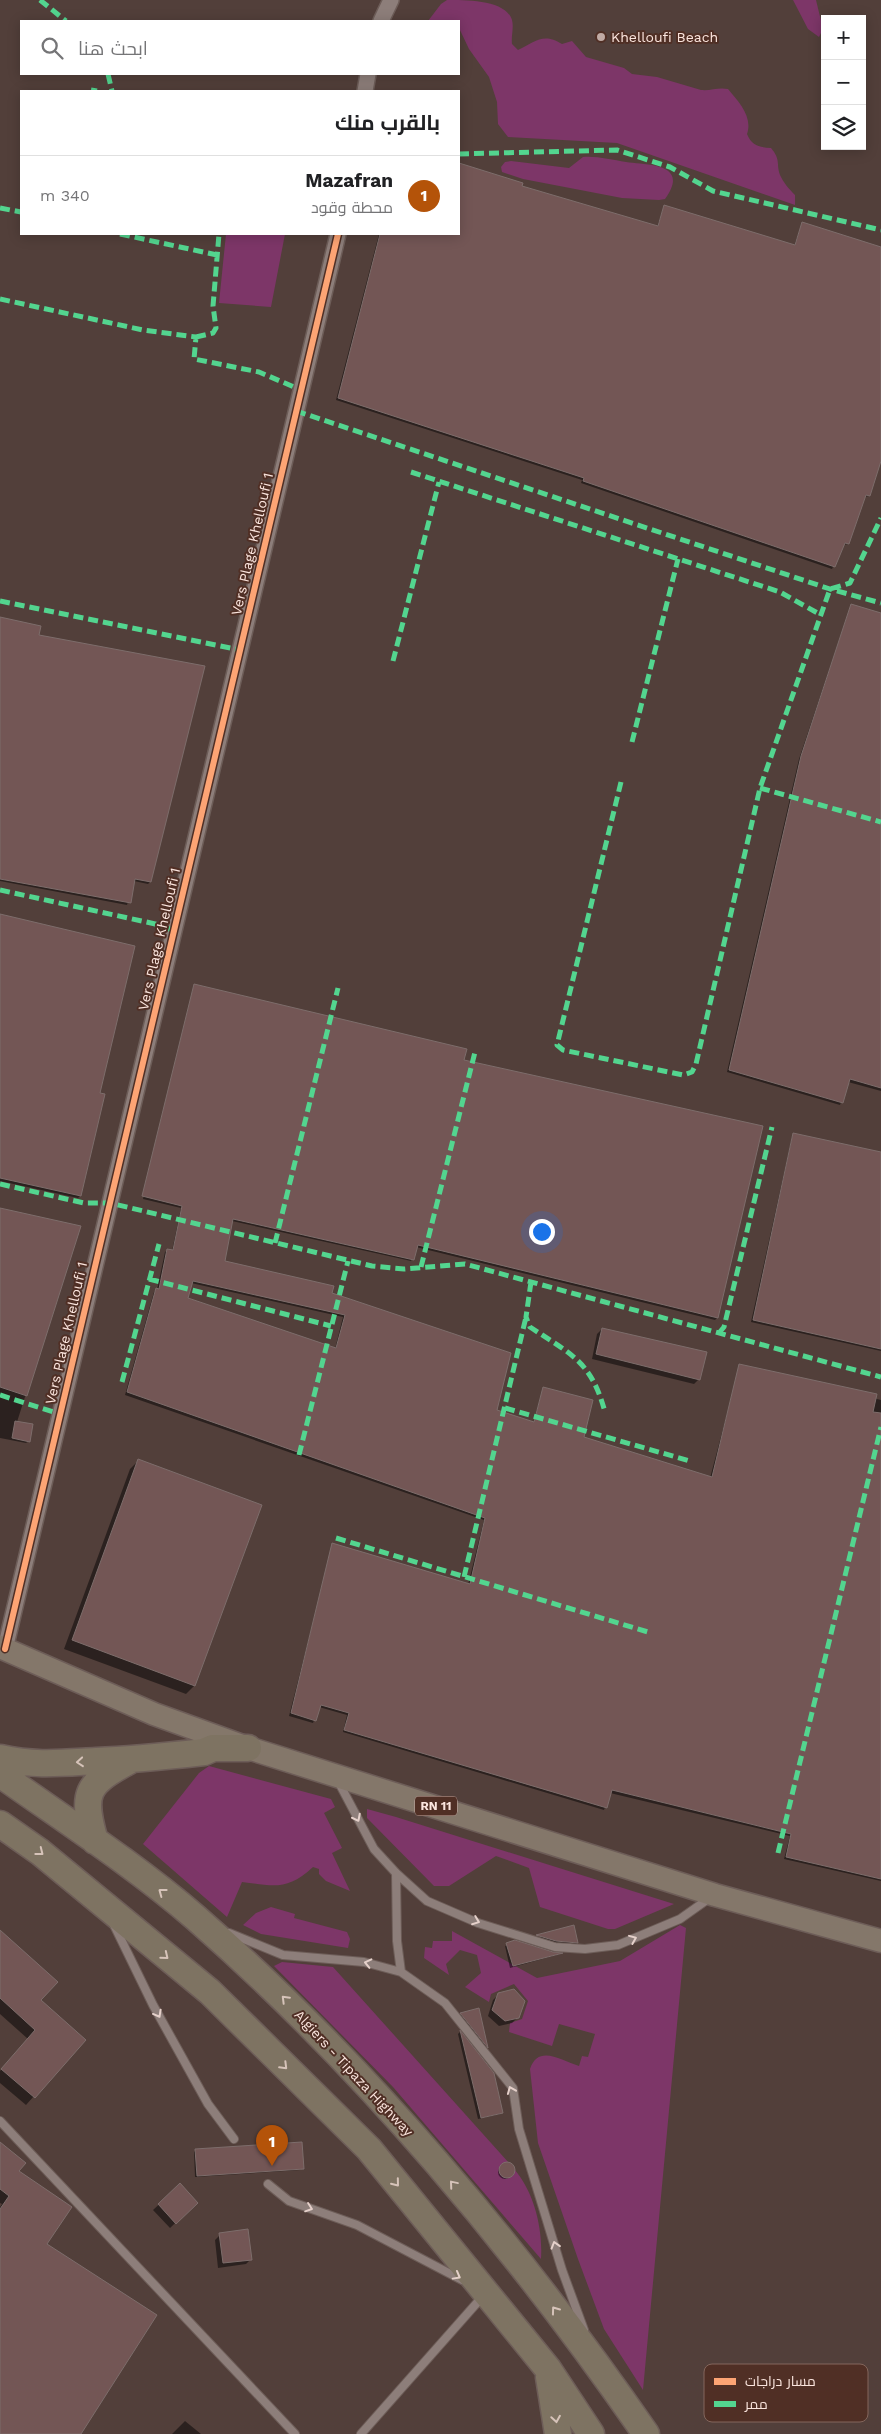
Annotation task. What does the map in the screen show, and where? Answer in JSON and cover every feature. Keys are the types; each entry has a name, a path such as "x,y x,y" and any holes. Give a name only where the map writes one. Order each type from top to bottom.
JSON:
{"highway":[{"path":"0,1758 41,1764 129,1761 204,1752 213,1748 248,1748"},
{"path":"95,1841 89,1818 89,1797 99,1779 129,1761"},
{"name":"Algiers - Tipaza Highway","path":"0,1774 95,1841 194,1916 284,1998 402,2124 535,2282 639,2425"},
{"path":"0,1824 40,1852 105,1908 210,1992 369,2149 548,2369 591,2434"},
{"path":"548,2369 558,2434"}],"main road":[{"name":"RN 11","path":"2,1648 163,1717 248,1748 336,1774 715,1895 881,1941"}],"street":[{"path":"381,20 390,0"},
{"path":"365,90 368,75"},
{"name":"Vers Plage Khelloufi 1","path":"2,1648 338,235"}],"lane":[{"path":"336,1774 374,1849 396,1873 427,1901 478,1923 555,1947 575,1948 618,1945 680,1919 715,1895"},
{"path":"396,1873 397,1941 401,1972"},
{"path":"105,1908 153,2005 208,2104 234,2139"},
{"path":"194,1916 241,1939 283,1955 364,1962 401,1972 445,2002 513,2088 522,2138 562,2270 594,2357 639,2425"},
{"path":"0,2121 295,2434"},
{"path":"268,2184 289,2201 357,2225 423,2258 486,2293 361,2434"}],"shaded area":[{"path":"447,0 465,0 485,2 502,8 512,20 512,44 518,50 534,41 544,39 555,40 562,44 572,41 586,57 624,68 632,74 657,77 701,90 728,89 747,116 747,134 751,141 759,146 771,148 774,152 781,178 795,195 795,205 617,143 508,137 498,124 497,102 489,77 469,49 460,30 460,20 429,20 441,4"},
{"path":"793,0 816,0 821,21 819,37 808,29"},
{"path":"583,157 663,168 670,172 673,178 672,187 665,199 622,198 523,179 502,172 501,167 505,162 511,161 569,168"},
{"path":"226,235 285,235 271,307 219,303"},
{"path":"209,1766 331,1799 335,1807 324,1813 342,1848 332,1853 350,1891 326,1881 319,1874 319,1869 313,1867 295,1880 280,1885 242,1882 227,1917 143,1844 199,1773"},
{"path":"367,1809 674,1904 615,1929 608,1929 540,1907 529,1868 496,1856 449,1886 434,1886 367,1818"},
{"path":"271,1907 295,1914 294,1918 347,1932 350,1939 348,1948 261,1934 243,1925 256,1913"},
{"path":"680,1925 686,1928 643,2390 604,2329 538,2143 530,2069 534,2061 544,2055 579,2066 582,2056 588,2057 595,2034 559,2024 552,2046 509,2032 510,2023 522,2019 528,2001 514,1984 491,1994 489,2002 465,1987 481,1973 477,1955 460,1950 446,1964 449,1975 424,1958 425,1947 432,1948 433,1941 452,1941 452,1931 537,1978 620,1961"},
{"path":"282,1962 333,1967 509,2163 501,2165 499,2173 503,2177 508,2178 513,2174 514,2169 527,2188 539,2223 541,2259 393,2087 274,1966"}],"building":[{"path":"460,163 523,183 522,186 658,226 664,205 795,245 802,222 881,247 881,461 870,496 866,495 849,544 845,543 835,567 583,481 584,478 338,398 380,235 460,235"},
{"path":"851,604 881,613 881,1088 850,1079 843,1103 729,1070 801,756"},
{"path":"0,617 41,626 39,635 205,666 151,882 135,879 131,903 0,879"},
{"path":"0,914 135,946 100,1093 105,1094 81,1196 0,1178"},
{"path":"194,984 467,1049 464,1060 763,1126 718,1318 418,1245 414,1260 233,1219 225,1261 334,1286 332,1293 511,1353 497,1410 534,1422 543,1387 593,1400 584,1437 712,1477 739,1364 877,1394 873,1412 881,1413 881,1879 786,1857 791,1834 612,1790 607,1808 344,1730 349,1713 321,1705 316,1721 291,1713 332,1543 470,1584 485,1518 127,1392 156,1288 159,1289 167,1249 173,1250 182,1206 142,1196","holes":["193,1281 345,1315 336,1348 188,1298"]},
{"path":"793,1133 881,1152 881,1349 753,1320"},
{"path":"0,1208 81,1226 27,1396 0,1387"},
{"path":"602,1328 707,1352 700,1380 596,1354"},
{"path":"15,1421 33,1424 30,1442 12,1438"},
{"path":"138,1459 262,1505 195,1686 72,1640"},
{"path":"574,1925 578,1943 556,1941 536,1935"},
{"path":"0,1930 58,1982 41,2000 86,2040 35,2098 1,2069 35,2030 0,1998"},
{"path":"515,1940 553,1952 563,1953 513,1966 506,1943"},
{"path":"514,1989 525,2001 519,2018 505,2021 492,2010 498,1993"},
{"path":"479,2008 488,2048 460,2013"},
{"path":"460,2030 494,2073 503,2113 481,2118"},
{"path":"0,2142 26,2163 19,2171 72,2207 47,2244 157,2315 81,2434 0,2434 0,2209 9,2196 0,2189"},
{"path":"302,2142 304,2169 197,2176 195,2149"},
{"path":"507,2162 515,2170 507,2178 499,2170"},
{"path":"180,2183 198,2203 176,2224 158,2204"},
{"path":"248,2229 252,2260 223,2263 219,2233"}],"marked path":[{"path":"40,0 65,20"},
{"path":"108,75 112,90"},
{"path":"460,154 617,150 670,167 713,191 881,230"},
{"path":"0,208 20,212"},
{"path":"125,235 217,255"},
{"path":"196,337 213,333 216,328 213,306 219,235"},
{"path":"0,299 143,330 196,337 194,359 259,372 301,390"},
{"path":"296,411 830,589 881,603"},
{"path":"411,472 780,592 821,615"},
{"path":"393,661 439,482"},
{"path":"621,782 557,1045 563,1050 683,1075 692,1072 696,1064 760,788 830,589 850,583 881,518"},
{"path":"632,742 678,559"},
{"path":"0,601 240,650"},
{"path":"760,788 881,822"},
{"path":"0,890 160,925 174,931"},
{"path":"275,1243 338,988"},
{"path":"421,1267 475,1052"},
{"path":"719,1333 724,1327 772,1127"},
{"path":"0,1184 84,1203 110,1203 372,1266 404,1269 465,1264 881,1377"},
{"path":"122,1382 159,1244"},
{"path":"299,1455 348,1261"},
{"path":"149,1279 331,1326"},
{"path":"531,1282 526,1317 530,1327 568,1353 586,1370 593,1381 605,1412"},
{"path":"464,1577 526,1317"},
{"path":"0,1395 60,1414"},
{"path":"505,1408 690,1461"},
{"path":"778,1853 881,1427"},
{"path":"336,1538 648,1632"}],"cycle path":[{"path":"5,1649 338,235"}],"place":[{"name":"Khelloufi Beach","path":"601,37"},
{"name":"Mazafran","path":"272,2166"}]}
